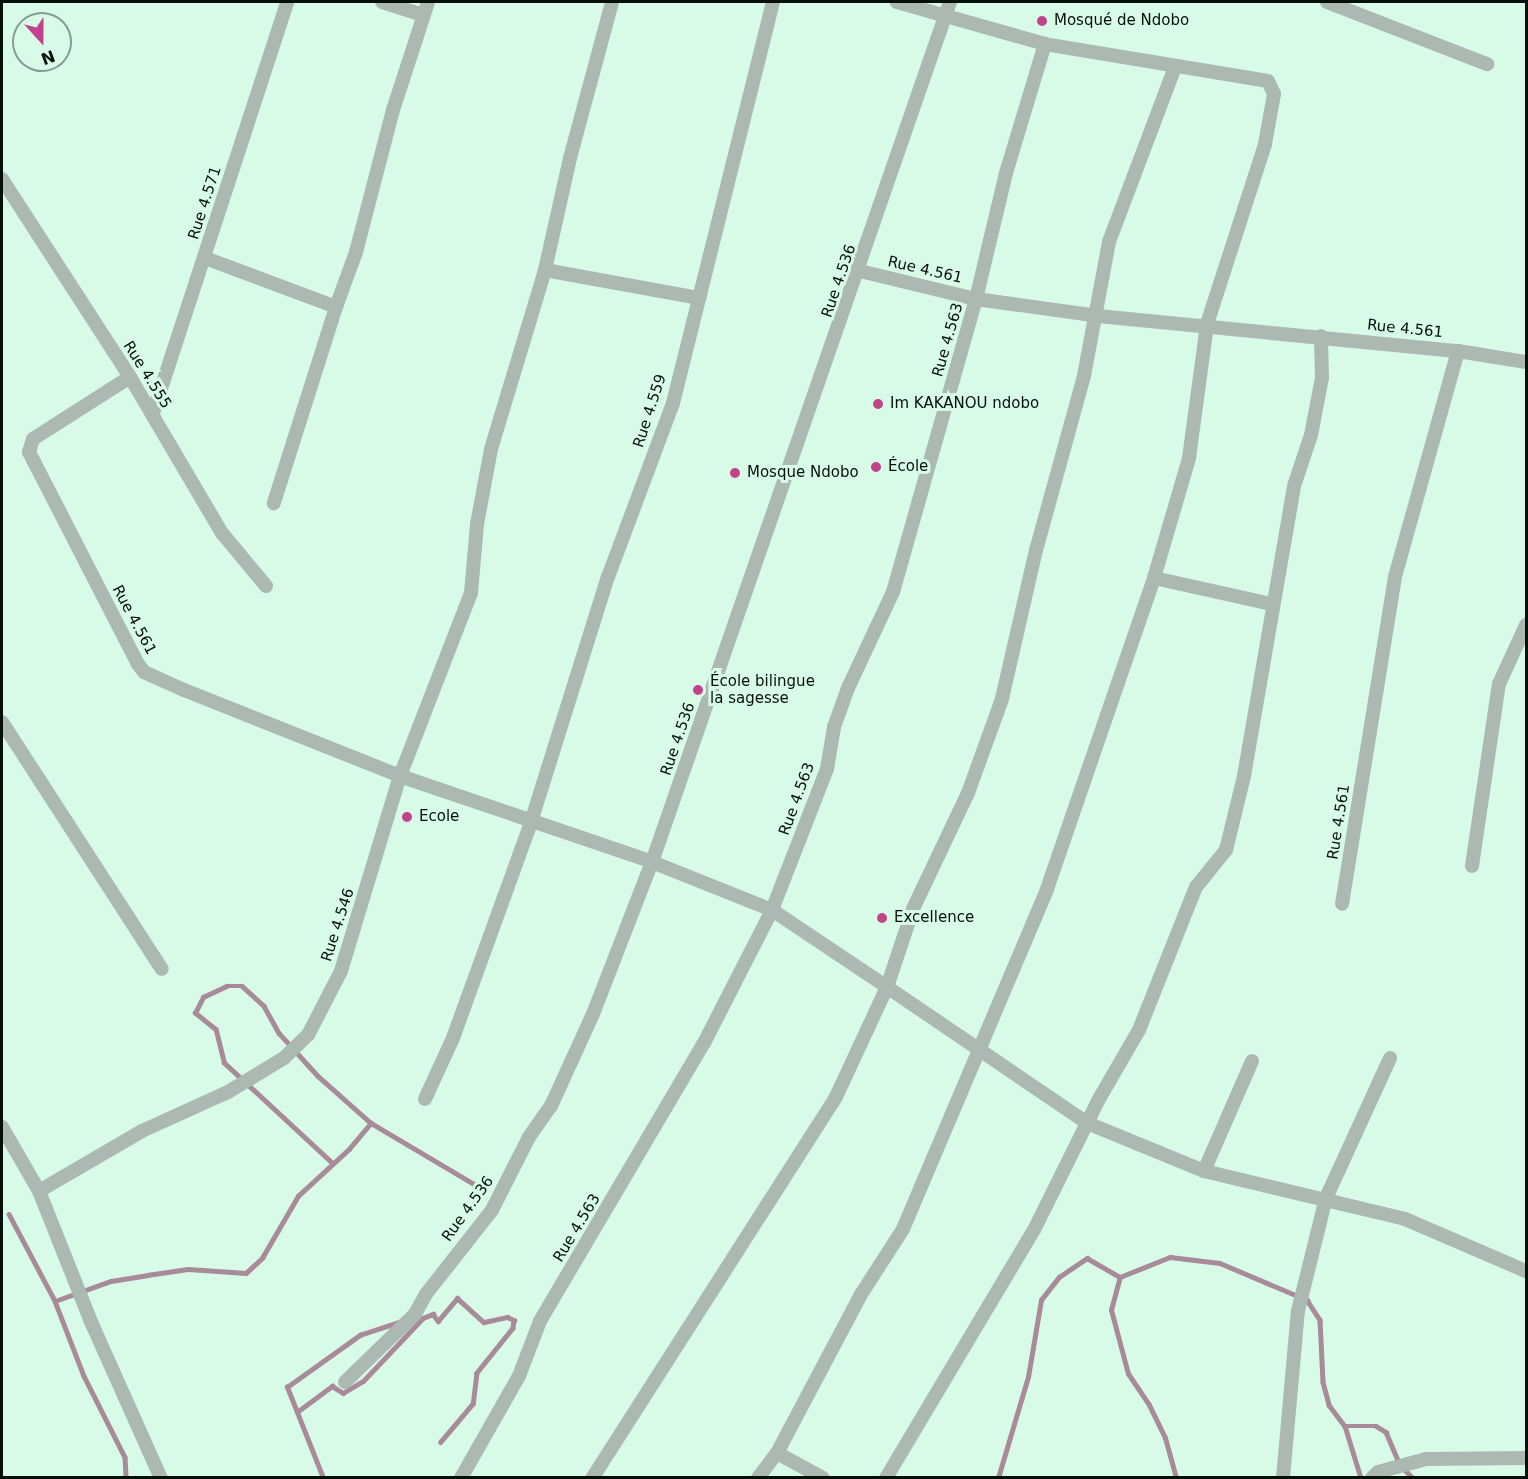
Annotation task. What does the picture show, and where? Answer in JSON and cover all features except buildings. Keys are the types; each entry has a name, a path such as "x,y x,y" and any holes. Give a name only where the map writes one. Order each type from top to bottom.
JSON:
{"street":[{"name":"Rue 4.571","path":"153,413 287,2"},
{"path":"274,502 336,307 356,252 393,110 426,8 382,2"},
{"name":"Rue 4.546","path":"39,1191 142,1131 228,1092 285,1058 308,1035 341,971 421,713 471,593 477,524 491,449 545,270 570,158 612,2"},
{"name":"Rue 4.559","path":"425,1099 453,1038 531,822 608,577 673,403 772,2"},
{"path":"758,1478 777,1453 860,1296 903,1229 1047,889 1154,578 1189,458 1207,324 1265,144 1274,94 1268,81 1045,44 897,2"},
{"name":"Rue 4.536","path":"345,1382 416,1314 426,1294 506,1186 529,1137 551,1106 593,1014 652,862 860,272 950,2"},
{"path":"1327,2 1487,64"},
{"name":"Rue 4.563","path":"461,1478 519,1376 540,1321 704,1043 772,910 826,769 834,727 848,688 893,592 976,299 1006,173 1045,44"},
{"path":"592,1478 836,1097 887,987 913,909 968,793 1002,699 1036,550 1098,316 1109,242 1175,67"},
{"name":"Rue 4.555","path":"2,179 153,413 169,448 222,533 266,586"},
{"path":"205,258 336,307"},
{"path":"545,270 699,298"},
{"name":"Rue 4.561","path":"860,272 976,299 1098,316 1207,324 1458,351 1395,577 1342,904"},
{"path":"886,1478 1034,1230 1087,1124 1139,1030 1196,887 1226,850 1244,776 1271,604 1294,486 1311,435 1322,378 1320,336"},
{"path":"1458,351 1527,362"},
{"name":"Rue 4.561","path":"130,377 33,440 29,452 138,664 144,672 184,690 230,705 400,776"},
{"path":"1154,578 1271,604"},
{"path":"1472,866 1499,684 1527,625"},
{"path":"2,722 162,969"},
{"path":"400,776 652,862 772,910 1087,1124 1204,1171 1326,1198 1405,1219 1527,1271"},
{"path":"1283,1478 1298,1311 1326,1198 1390,1058"},
{"path":"1204,1171 1252,1061"},
{"path":"2,1127 39,1191 92,1324 161,1478"},
{"path":"777,1453 823,1478"},
{"path":"1372,1478 1378,1472 1426,1459 1527,1458"}],"waterway":[{"path":"332,1163 224,1063 216,1030 195,1013 203,997 227,986 242,986 264,1006 279,1033 318,1076 371,1123 474,1184"},
{"path":"55,1301 111,1281 147,1275 188,1269 246,1273 262,1258 298,1196 349,1149 371,1123"},
{"path":"9,1214 55,1301 84,1376 125,1457 126,1478"},
{"path":"1176,1478 1165,1438 1149,1405 1128,1374 1111,1310 1120,1277 1170,1257 1220,1263 1307,1300 1320,1320 1323,1382 1329,1405 1345,1426 1361,1478"},
{"path":"998,1478 1028,1377 1041,1300 1059,1277 1087,1258 1120,1277"},
{"path":"297,1412 332,1386 343,1393 363,1381 423,1318 433,1314 438,1321 457,1298 484,1322 507,1317 514,1320 513,1328 477,1373 473,1404 441,1442"},
{"path":"323,1478 287,1387 360,1335 399,1322"},
{"path":"1345,1426 1376,1426 1386,1432 1400,1465 1413,1478"}],"place":[{"name":"Mosqué de Ndobo","path":"1042,21"},
{"name":"Im KAKANOU ndobo","path":"878,404"},
{"name":"École","path":"876,467"},
{"name":"Mosque Ndobo","path":"735,473"},
{"name":"École bilingue la sagesse","path":"698,690"},
{"name":"Ecole","path":"407,817"},
{"name":"Excellence","path":"882,918"}]}
